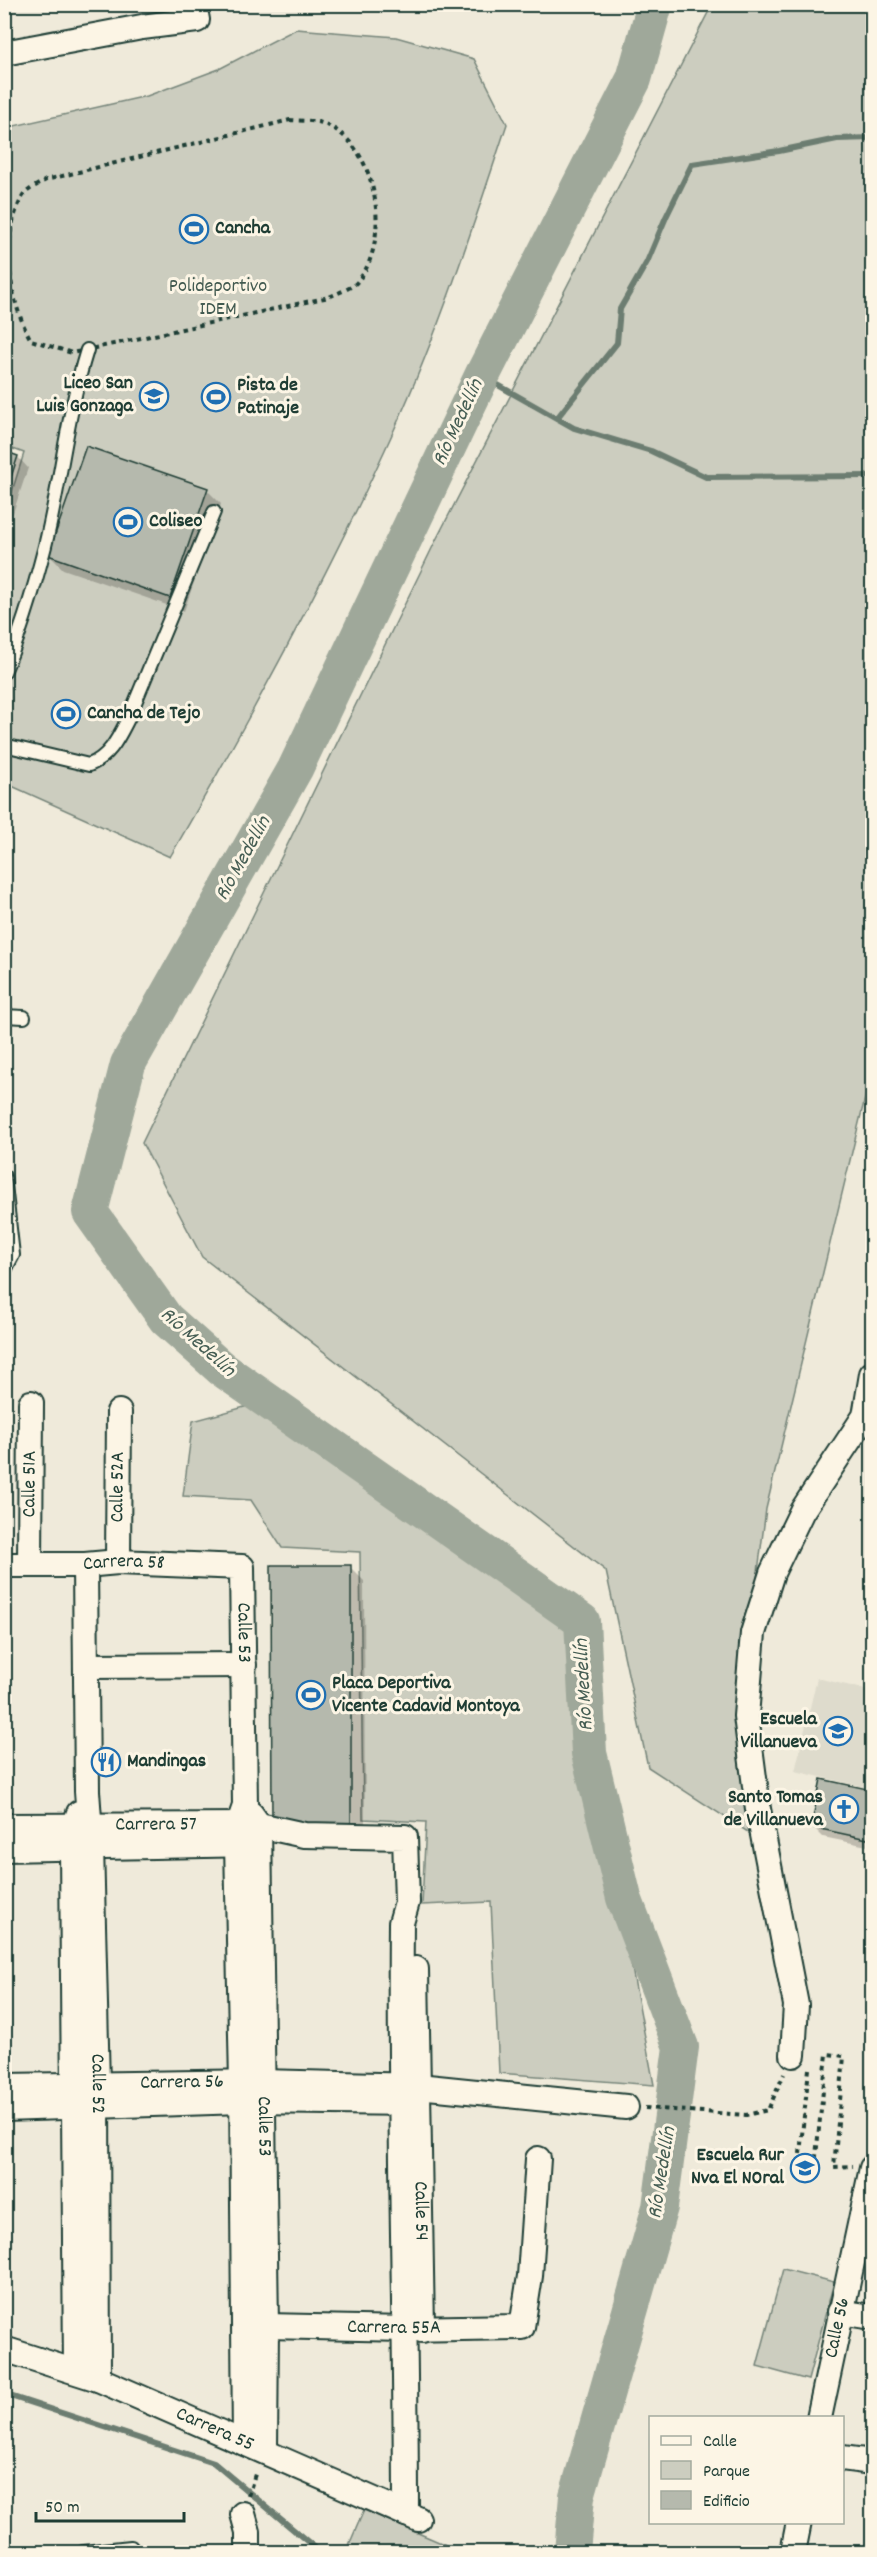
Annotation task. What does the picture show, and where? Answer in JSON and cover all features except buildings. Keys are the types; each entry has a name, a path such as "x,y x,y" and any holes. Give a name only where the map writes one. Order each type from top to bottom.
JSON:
{"street":[{"path":"4,53 142,27 195,12"},
{"path":"793,2055 796,2005 758,1809 746,1716 753,1634 772,1573 802,1511 869,1416 873,1374"},
{"name":"Calle 51A","path":"30,1564 31,1403"},
{"name":"Calle 52A","path":"118,1562 119,1412"},
{"name":"Carrera 58","path":"4,1565 85,1566 118,1562 242,1567"},
{"name":"Calle 52","path":"85,1566 87,1791 82,1836 87,2375"},
{"name":"Calle 53","path":"242,1567 256,2454"},
{"path":"87,1666 244,1665"},
{"name":"Carrera 57","path":"4,1826 82,1836"},
{"name":"Carrera 57","path":"4,1848 82,1836 247,1829 304,1835 405,1837"},
{"name":"Calle 54","path":"405,1837 407,1902 416,1925 409,2095 414,2329 414,2517"},
{"name":"Carrera 56","path":"4,2086 86,2096"},
{"name":"Calle 53","path":"252,2092 266,2326 256,2454"},
{"name":"Carrera 56","path":"4,2109 86,2096 252,2092 505,2096 626,2107"},
{"name":"Carrera 55A","path":"266,2326 414,2329 522,2326 530,2276 538,2159"},
{"name":"Calle 56","path":"819,2416 868,2167"},
{"path":"840,2312 873,2317"},
{"name":"Carrera 55","path":"4,2349 87,2375 256,2454 414,2517"},
{"path":"844,2458 873,2462"},
{"path":"243,2514 248,2532 248,2553"},
{"path":"793,2553 799,2524"}],"lane":[{"path":"4,672 22,631 45,545 75,387 87,350"},
{"path":"4,745 90,765 100,760 112,748 129,717 214,512"},
{"path":"4,1016 24,1017"},
{"path":"4,1176 13,1255 4,1272"},
{"path":"83,2553 130,2547"}],"path":[{"path":"290,120 322,123 350,141 366,166 376,199 376,234 371,260 356,284 329,297 87,350 72,353 31,340 19,319 5,260 5,233 24,194 46,180 290,120"},
{"path":"626,2107 746,2115 768,2110 793,2055 810,2055 799,2163 815,2165 827,2054 844,2056 834,2167 868,2167"},
{"path":"252,2483 256,2454"}],"shaded area":[{"name":"Escuela Villanueva","path":"817,1678 872,1691 872,1789 795,1771"}],"green space":[{"path":"712,5 872,5 872,1069 766,1509 740,1712 760,1840 648,1767 606,1571 202,1257 142,1143 437,538"},
{"name":"Polideportivo IDEM","path":"296,29 396,37 474,59 507,124 441,317 369,485 287,646 170,857 5,783 5,514 24,453 5,446 5,128 147,96 219,69"},
{"path":"248,1406 566,1618 654,2085 499,2073 491,1902 422,1905 426,1822 363,1819 360,1552 282,1548 251,1500 183,1496 193,1421"},
{"path":"783,2269 834,2282 808,2380 757,2366"},
{"path":"364,2510 453,2548 451,2552 346,2552"}],"waterway":[{"name":"Río Medellín","path":"572,2552 577,2496 660,2207 681,2047 624,1898 589,1753 582,1621 222,1369 166,1319 90,1212 128,1064 295,769 482,376 634,79 655,4"},
{"path":"557,418 617,343 620,309 647,262 692,164 779,151 837,139 872,138"},
{"path":"482,376 574,428 651,451 706,477 872,476"},
{"path":"4,2394 214,2463 320,2552"}],"place":[{"name":"Cancha","path":"194,229"},
{"name":"Liceo San Luis Gonzaga","path":"154,396"},
{"name":"Pista de Patinaje","path":"216,397"},
{"name":"Coliseo","path":"128,522"},
{"name":"Cancha de Tejo","path":"66,714"},
{"name":"Placa Deportiva Vicente Cadavid Montoya","path":"311,1695"},
{"name":"Escuela Villanueva","path":"838,1731"},
{"name":"Mandingas","path":"106,1762"},
{"name":"Santo Tomas de Villanueva","path":"844,1809"},
{"name":"Escuela Rur Nva El N0ral","path":"805,2168"}]}
